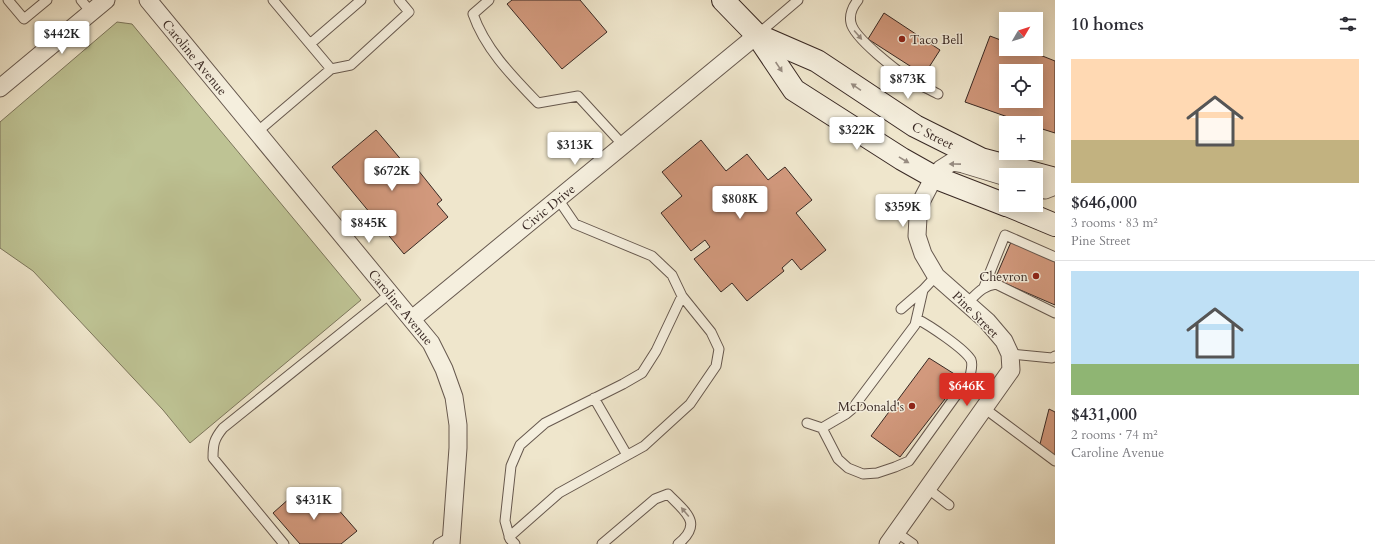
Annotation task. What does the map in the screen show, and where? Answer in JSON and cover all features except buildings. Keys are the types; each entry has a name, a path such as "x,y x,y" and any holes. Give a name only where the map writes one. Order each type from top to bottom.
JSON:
{"street":[{"path":"1,84 86,6 106,0"},
{"name":"Caroline Avenue","path":"148,0 431,343 444,369 454,396 458,425 458,448 447,541"},
{"name":"C Street","path":"724,0 757,35 794,90 902,159 934,177 999,202"},
{"name":"Civic Drive","path":"412,319 757,35"},
{"name":"C Street","path":"757,35 817,61 915,126 974,155 1055,179"},
{"path":"934,177 941,169 952,162 999,176"},
{"name":"Pine Street","path":"934,177 922,200 918,217 917,236 923,254 936,276 987,321 1004,341 1010,354"},
{"path":"1043,189 1055,186"},
{"name":"C Street","path":"1023,212 1055,225"},
{"path":"892,538 1011,370 1010,354"}],"lane":[{"path":"8,0 24,19 47,0"},
{"path":"273,0 331,69"},
{"path":"310,44 361,0"},
{"path":"257,132 331,69 351,64 409,12 399,0"},
{"path":"489,0 473,14 478,29 506,70 538,103 578,96 623,145"},
{"path":"757,35 798,0"},
{"path":"858,0 852,8 850,22 853,29 869,47 911,80 938,94"},
{"path":"558,199 575,224 652,256 672,275 682,296 711,332 719,349 716,366 690,404 644,446 559,493 512,540 505,521 511,466 520,444 544,423 642,373 656,351 682,296"},
{"path":"984,287 1005,235 1055,257"},
{"path":"901,309 923,290 936,276"},
{"path":"967,303 984,287 996,284 1055,313"},
{"path":"807,424 822,428 852,409 915,325 923,290"},
{"path":"284,544 213,458 213,446 216,436 223,428 390,293"},
{"path":"822,428 838,459 848,468 863,474 877,473 909,461 970,376 972,368 972,361 966,355 929,325 917,319"},
{"path":"1010,354 1052,358 1055,356"},
{"path":"594,398 627,455"},
{"path":"984,408 1055,461"},
{"path":"927,488 949,504"},
{"path":"602,544 655,499 668,494 689,516 691,529 686,537 678,544"},
{"path":"892,538 913,544"}],"green space":[{"path":"117,22 132,24 361,300 190,443 163,410 33,271 0,248 0,122"}],"place":[{"name":"Taco Bell","path":"902,39"},
{"name":"Chevron","path":"1036,276"},
{"name":"McDonald's","path":"912,406"}]}
